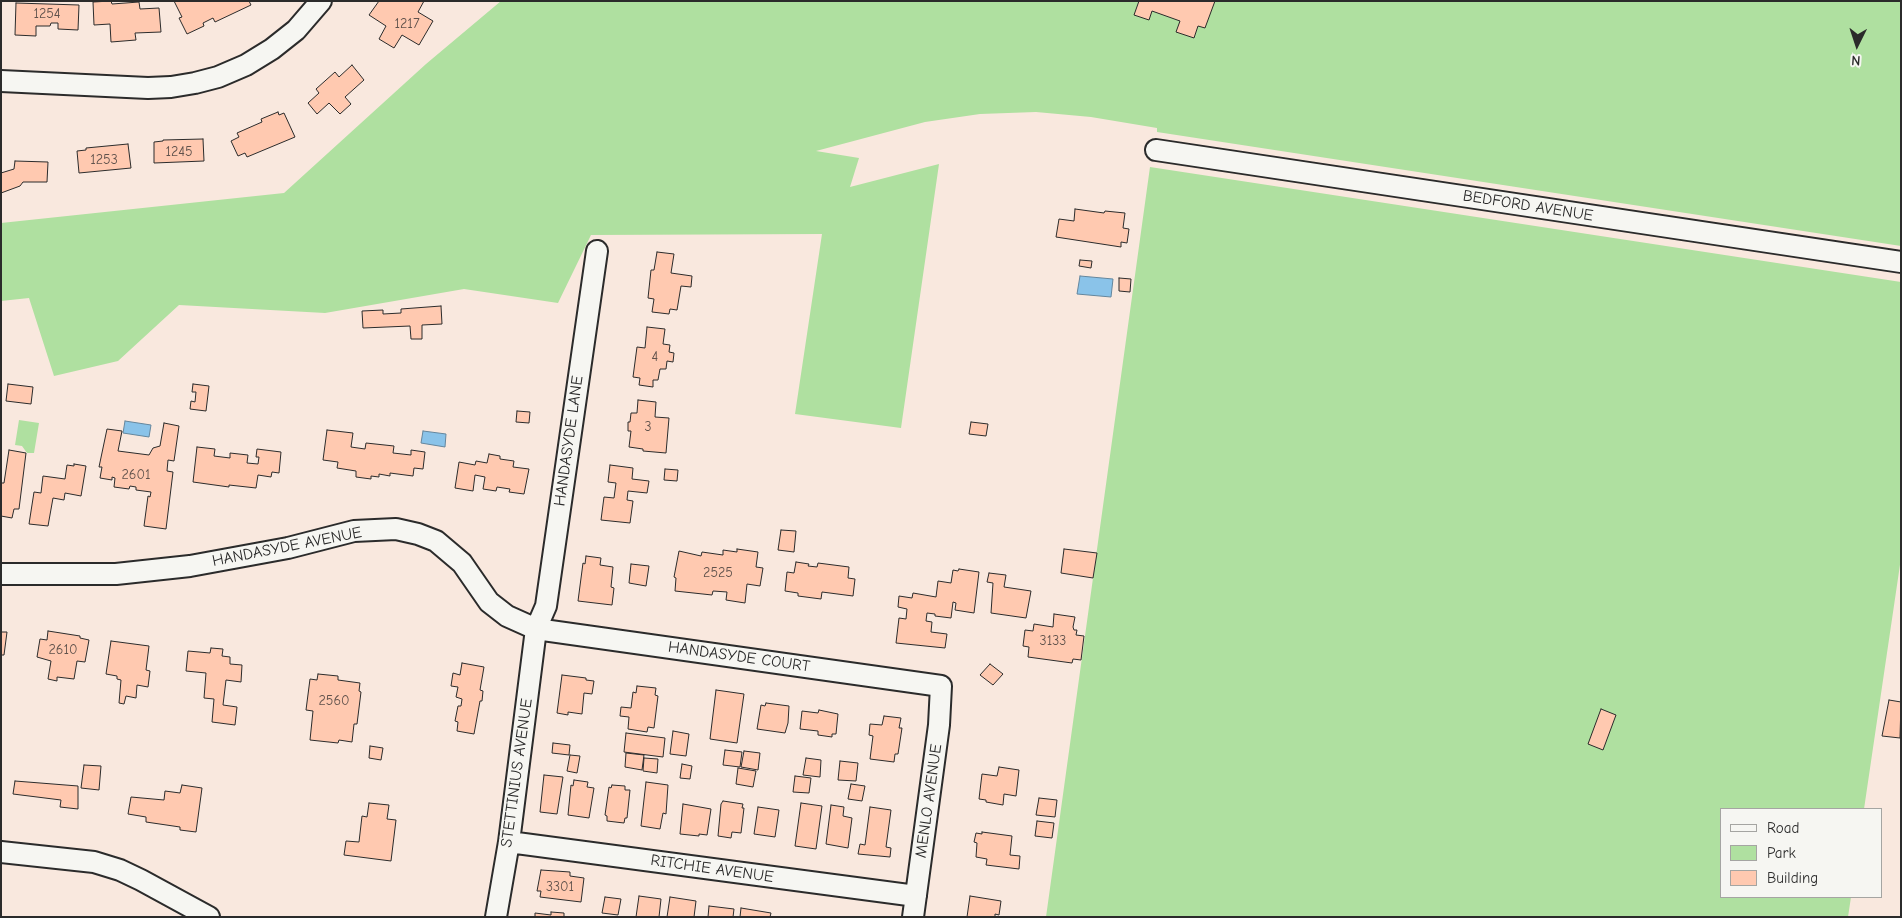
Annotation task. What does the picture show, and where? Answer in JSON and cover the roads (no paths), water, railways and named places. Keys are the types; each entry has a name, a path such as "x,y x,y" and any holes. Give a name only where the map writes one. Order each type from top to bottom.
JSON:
{"street":[{"path":"1,81 148,88 195,83 218,77 246,65 272,49 296,30 321,1"},
{"name":"BEDFORD AVENUE","path":"1156,150 1901,262"},
{"name":"HANDASYDE LANE","path":"536,629 546,606 597,251"},
{"name":"HANDASYDE AVENUE","path":"1,574 116,574 190,566 270,552 354,531 396,529 418,534 436,541 462,563 489,602 508,616 536,629"},
{"name":"HANDASYDE COURT","path":"536,629 941,686"},
{"name":"STETTINIUS AVENUE","path":"496,917 509,842 536,629"},
{"name":"MENLO AVENUE","path":"913,917 939,724 941,686"},
{"name":"RITCHIE AVENUE","path":"509,842 916,896"},
{"path":"1,852 94,862 120,870 209,917"}],"water":[{"path":"1080,276 1113,279 1111,297 1077,294"},
{"path":"125,421 151,425 149,437 123,433"},
{"path":"423,431 446,434 445,447 421,443"}]}
